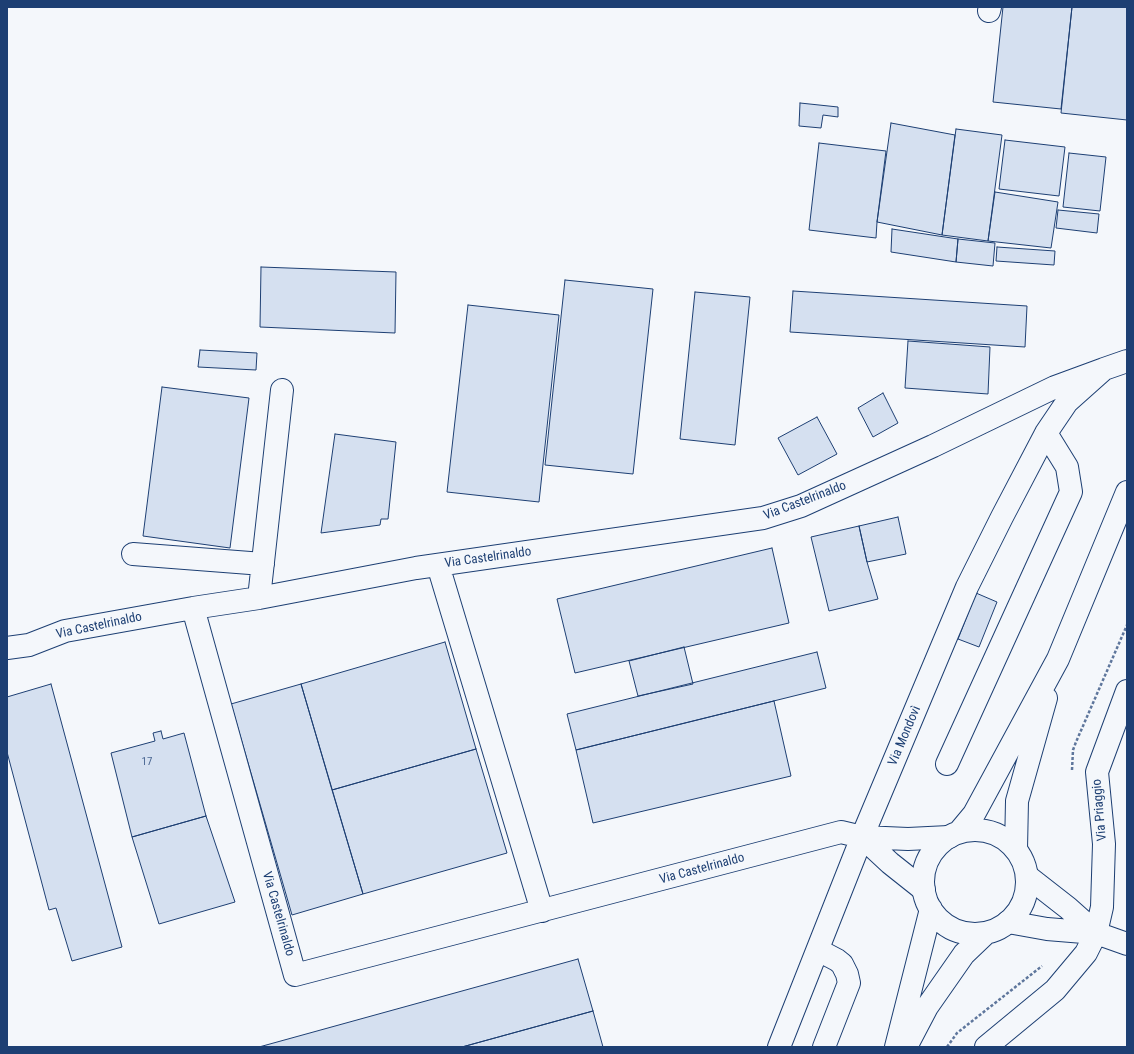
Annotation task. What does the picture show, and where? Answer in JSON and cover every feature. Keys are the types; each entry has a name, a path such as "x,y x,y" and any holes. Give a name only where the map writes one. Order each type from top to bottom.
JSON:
{"street":[{"name":"Via Mondovì","path":"779,1047 862,837 967,587 1046,433 1067,402 1104,369 1127,361"},
{"name":"Via Castelrinaldo","path":"7,648 29,645 65,631 193,608 259,598 438,565 763,518 801,506 934,446 1055,387 1104,369"},
{"path":"259,598 282,390"},
{"path":"947,764 1071,492 1067,467 1046,433"},
{"path":"896,1047 927,900 923,874 928,859 937,846 954,834 974,814 1058,659 1127,492"},
{"path":"134,554 263,564"},
{"name":"Via Castelrinaldo","path":"438,565 542,911"},
{"name":"Via Castelrinaldo","path":"193,608 295,975 841,832 862,837 908,839 954,834"},
{"path":"1016,849 1017,801 1058,659"},
{"name":"Via Priaggio","path":"986,1047 1055,990 1086,953 1096,933 1102,907 1104,844 1097,772 1127,691"},
{"path":"927,900 941,921 955,930 970,934 986,933 998,929 1017,913 1023,902 1027,889 1027,876 1023,862 1016,849 1004,839 990,832 974,830 954,834"},
{"name":"Via Castelrinaldo","path":"862,837 927,900"},
{"path":"1027,876 1068,908 1096,933"},
{"path":"1008,922 1047,929 1096,933 1127,944"},
{"path":"906,1047 927,1007 964,954 986,933"},
{"path":"818,950 842,964 847,974 849,983 824,1047"}],"path":[{"path":"1072,772 1073,750 1127,624"},
{"path":"947,1047 957,1033 1048,962"}],"building":[{"path":"1003,7 1072,7 1061,109 993,102"},
{"path":"1072,7 1127,7 1127,120 1061,113"},
{"path":"800,103 838,107 838,117 823,115 821,128 799,126"},
{"path":"891,123 955,135 942,235 877,222"},
{"path":"956,129 1002,135 988,241 942,235"},
{"path":"1005,140 1065,147 1059,196 999,189"},
{"path":"819,143 886,151 876,238 809,230"},
{"path":"1069,153 1106,157 1100,211 1063,207"},
{"path":"995,192 1058,202 1051,248 988,241"},
{"path":"1058,210 1099,214 1097,233 1056,228"},
{"path":"892,229 958,239 956,262 891,252"},
{"path":"958,239 995,243 993,266 956,262"},
{"path":"997,247 1055,251 1054,265 996,261"},
{"path":"261,267 396,272 395,333 260,327"},
{"path":"565,280 653,289 633,474 545,465"},
{"path":"793,291 1027,306 1025,347 790,332"},
{"path":"695,292 750,297 735,445 680,439"},
{"path":"468,305 559,315 539,502 447,492"},
{"path":"908,341 990,347 988,394 905,388"},
{"path":"200,350 257,353 256,370 198,367"},
{"path":"162,387 249,398 230,548 143,536"},
{"path":"883,393 898,423 873,437 858,408"},
{"path":"817,417 837,454 798,475 778,438"},
{"path":"335,434 396,442 388,519 381,519 380,525 321,533"},
{"path":"898,517 906,554 867,562 859,526"},
{"path":"859,526 867,562 878,599 829,611 811,537"},
{"path":"772,548 789,623 575,673 557,599"},
{"path":"976,593 997,602 979,647 958,639"},
{"path":"445,642 476,749 332,790 301,684"},
{"path":"684,647 693,684 638,696 629,661"},
{"path":"817,652 826,688 576,750 567,714"},
{"path":"51,684 122,947 72,961 56,908 49,910 7,752 7,697"},
{"path":"301,684 363,894 292,915 231,704"},
{"path":"774,701 791,776 593,823 576,750"},
{"path":"161,731 163,739 184,733 206,816 132,837 111,753 155,741 153,733"},
{"path":"476,749 507,853 363,894 332,790"},
{"path":"206,816 235,902 159,924 132,837"},
{"path":"578,959 593,1011 462,1047 259,1047"},
{"path":"593,1011 603,1047 462,1047"}]}
